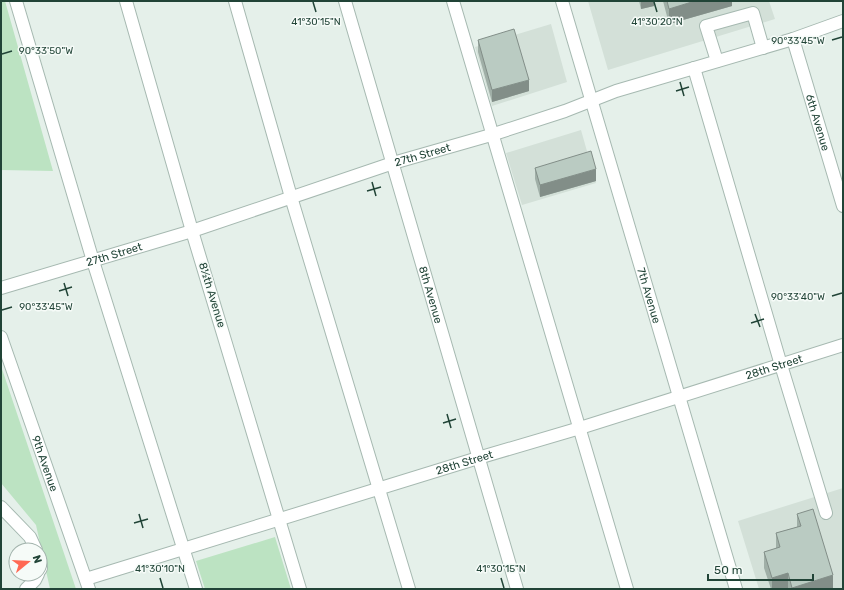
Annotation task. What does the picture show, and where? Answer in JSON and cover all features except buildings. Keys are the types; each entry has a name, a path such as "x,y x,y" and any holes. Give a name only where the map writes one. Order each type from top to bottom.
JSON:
{"street":[{"path":"16,1 93,261 196,589"},
{"name":"8½th Avenue","path":"126,1 192,231 300,589"},
{"path":"235,1 291,197 380,488 409,589"},
{"name":"8th Avenue","path":"345,1 517,589"},
{"path":"452,1 627,589"},
{"name":"7th Avenue","path":"562,1 736,589"},
{"path":"717,61 706,26 753,13 763,48"},
{"name":"27th Street","path":"1,288 192,231 393,163 491,135 616,91 793,39 843,21"},
{"name":"6th Avenue","path":"793,39 843,206"},
{"path":"694,68 826,513"},
{"name":"9th Avenue","path":"1,337 88,584"},
{"name":"28th Street","path":"88,584 183,549 843,346"},
{"path":"1,507 30,537 32,542"}],"shaded area":[{"path":"588,1 769,1 775,19 608,70"},
{"path":"551,24 567,82 492,106 475,47"},
{"path":"581,130 596,183 522,205 506,153"},
{"path":"843,488 843,589 759,589 738,521"}],"green space":[{"path":"1,1 5,1 53,171 1,170"},
{"path":"1,366 76,589 50,589 48,580 48,542 40,542 36,525 1,483"},
{"path":"275,537 291,589 205,589 196,561"}]}
